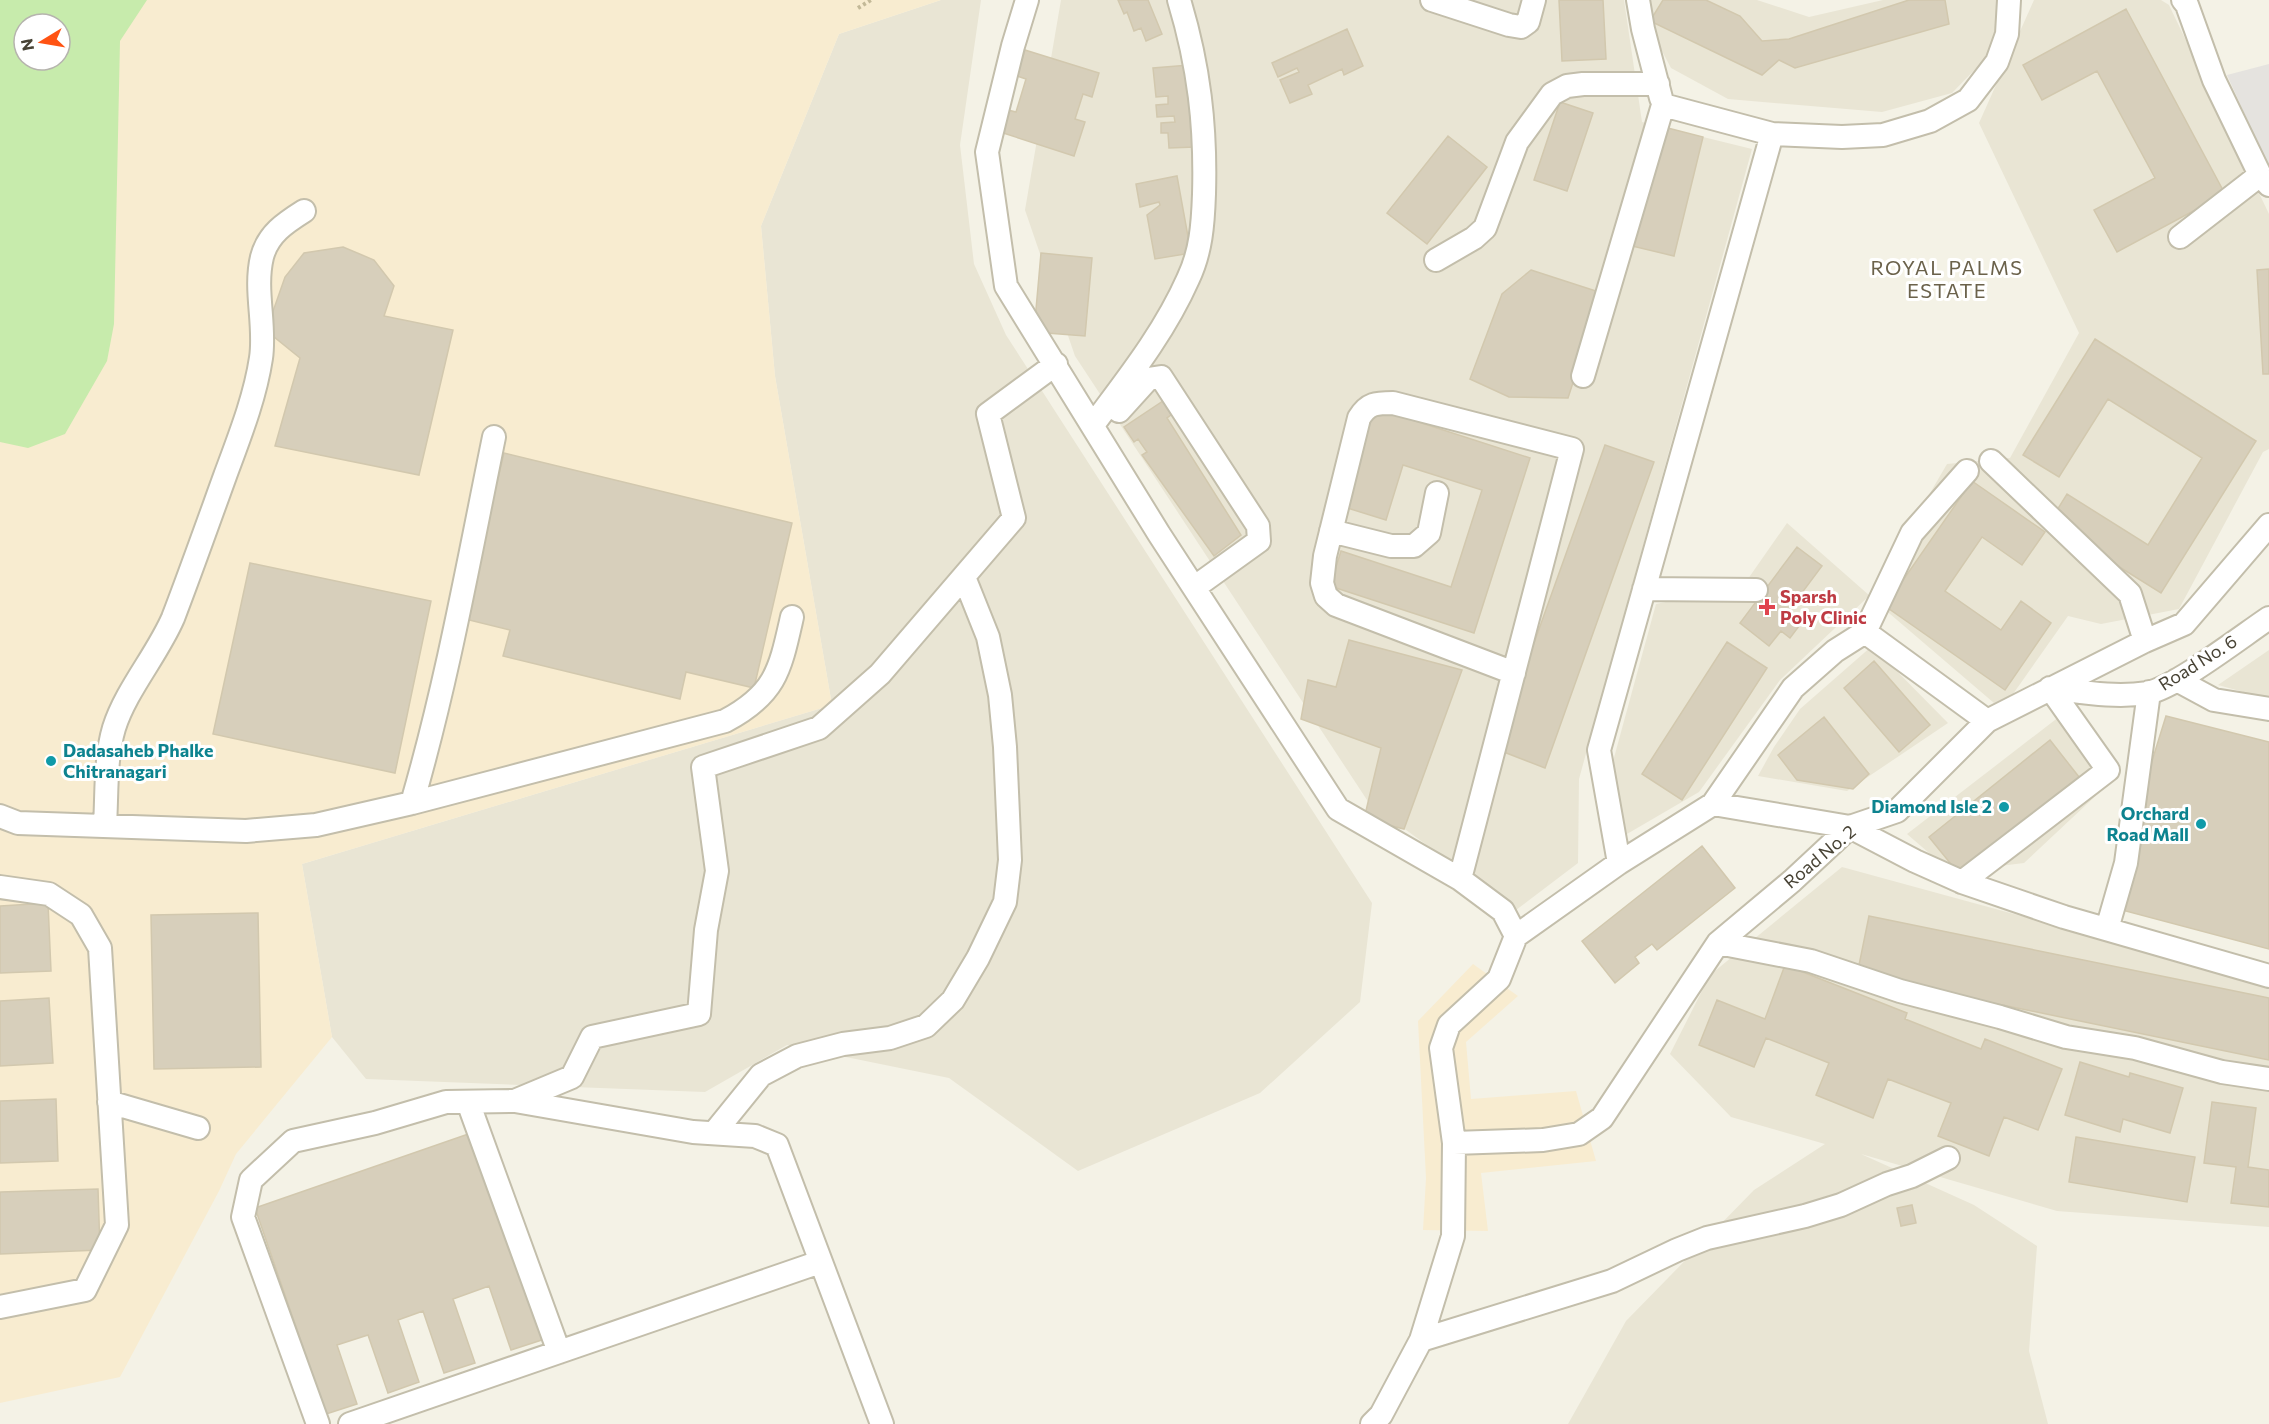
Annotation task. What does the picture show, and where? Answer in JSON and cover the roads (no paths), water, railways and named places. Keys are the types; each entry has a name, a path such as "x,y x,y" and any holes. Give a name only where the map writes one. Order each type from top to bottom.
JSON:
{"street":[{"path":"1027,0 987,152 1006,286 1338,809 1460,879 1503,910 1516,936"},
{"path":"1096,429 1159,336 1189,278 1202,234 1204,121 1192,42 1179,0"},
{"path":"1432,0 1521,27 1528,22 1534,0"},
{"path":"1583,376 1660,95 1638,0"},
{"path":"1436,260 1474,238 1485,228 1517,142 1552,93 1567,86 1583,84 1660,95 1772,134 1842,137 1883,135 1930,121 1968,100 1997,62 2007,34 2009,0"},
{"path":"2180,237 2265,180 2214,80 2183,0"},
{"path":"1619,863 1599,750 1772,134"},
{"path":"105,825 111,748 115,728 129,698 164,640 240,435 256,384 261,356 262,258 270,237 304,211"},
{"path":"515,1101 572,1077 592,1037 699,1014 706,930 717,871 704,767 819,728 880,674 1014,518 988,414 1056,364"},
{"path":"1096,429 1148,379 1161,376 1258,526 1258,541 1195,587"},
{"path":"1460,879 1514,673 1572,449 1393,403 1375,403 1366,407 1359,418 1325,556 1322,583 1326,596 1336,605 1514,673"},
{"path":"412,803 453,633 495,437"},
{"path":"1991,461 2130,594 2145,641"},
{"path":"1372,1424 1381,1415 1421,1340 1453,1236 1454,1143 1441,1048 1449,1025 1499,979 1516,936 1619,863 1713,804 1793,688 1835,651 1865,632 1912,533 1967,471"},
{"path":"1331,531 1390,546 1414,546 1429,533 1437,493"},
{"name":"Road No. 2","path":"1454,1143 1543,1140 1579,1134 1602,1118 1718,943 1792,881 1850,827 1897,811 1987,721 2145,641 2184,624 2269,525"},
{"path":"714,1133 761,1075 797,1056 843,1044 890,1038 926,1026 953,1000 978,958 1005,902 1010,860 1005,747 999,695 988,637 964,577"},
{"path":"1644,589 1756,590"},
{"path":"0,816 18,823 246,831 316,825 412,803 725,721 749,708 768,689 782,659 792,617"},
{"name":"Road No. 6","path":"2050,688 2109,695 2150,692 2177,680 2269,618"},
{"path":"1865,632 1987,721"},
{"path":"2177,680 2214,700 2269,709"},
{"path":"1962,882 2108,770 2050,688"},
{"path":"2107,930 2126,863 2150,692"},
{"path":"1713,804 1850,827 1915,861 1962,882 2064,917 2269,976"},
{"path":"0,887 49,894 81,915 100,948 117,1225 85,1290 0,1306"},
{"path":"1718,943 1811,961 1900,991 2066,1037 2135,1048 2222,1071 2269,1079"},
{"path":"318,1424 243,1217 251,1180 293,1141 375,1123 446,1102 515,1101 693,1132 755,1136 777,1145 882,1424"},
{"path":"109,1102 198,1128"},
{"path":"468,1102 559,1352"},
{"path":"1421,1340 1612,1281 1707,1238 1805,1216 1841,1205 1887,1184 1912,1176 1948,1158"},
{"path":"350,1424 820,1262"}],"place":[{"name":"Sparsh Poly Clinic","path":"1767,607"},
{"name":"Dadasaheb Phalke Chitranagari","path":"51,761"},
{"name":"Diamond Isle 2","path":"2004,807"},
{"name":"Orchard Road Mall","path":"2201,824"}],"district":[{"name":"ROYAL PALMS ESTATE","path":"1947,280"}]}
